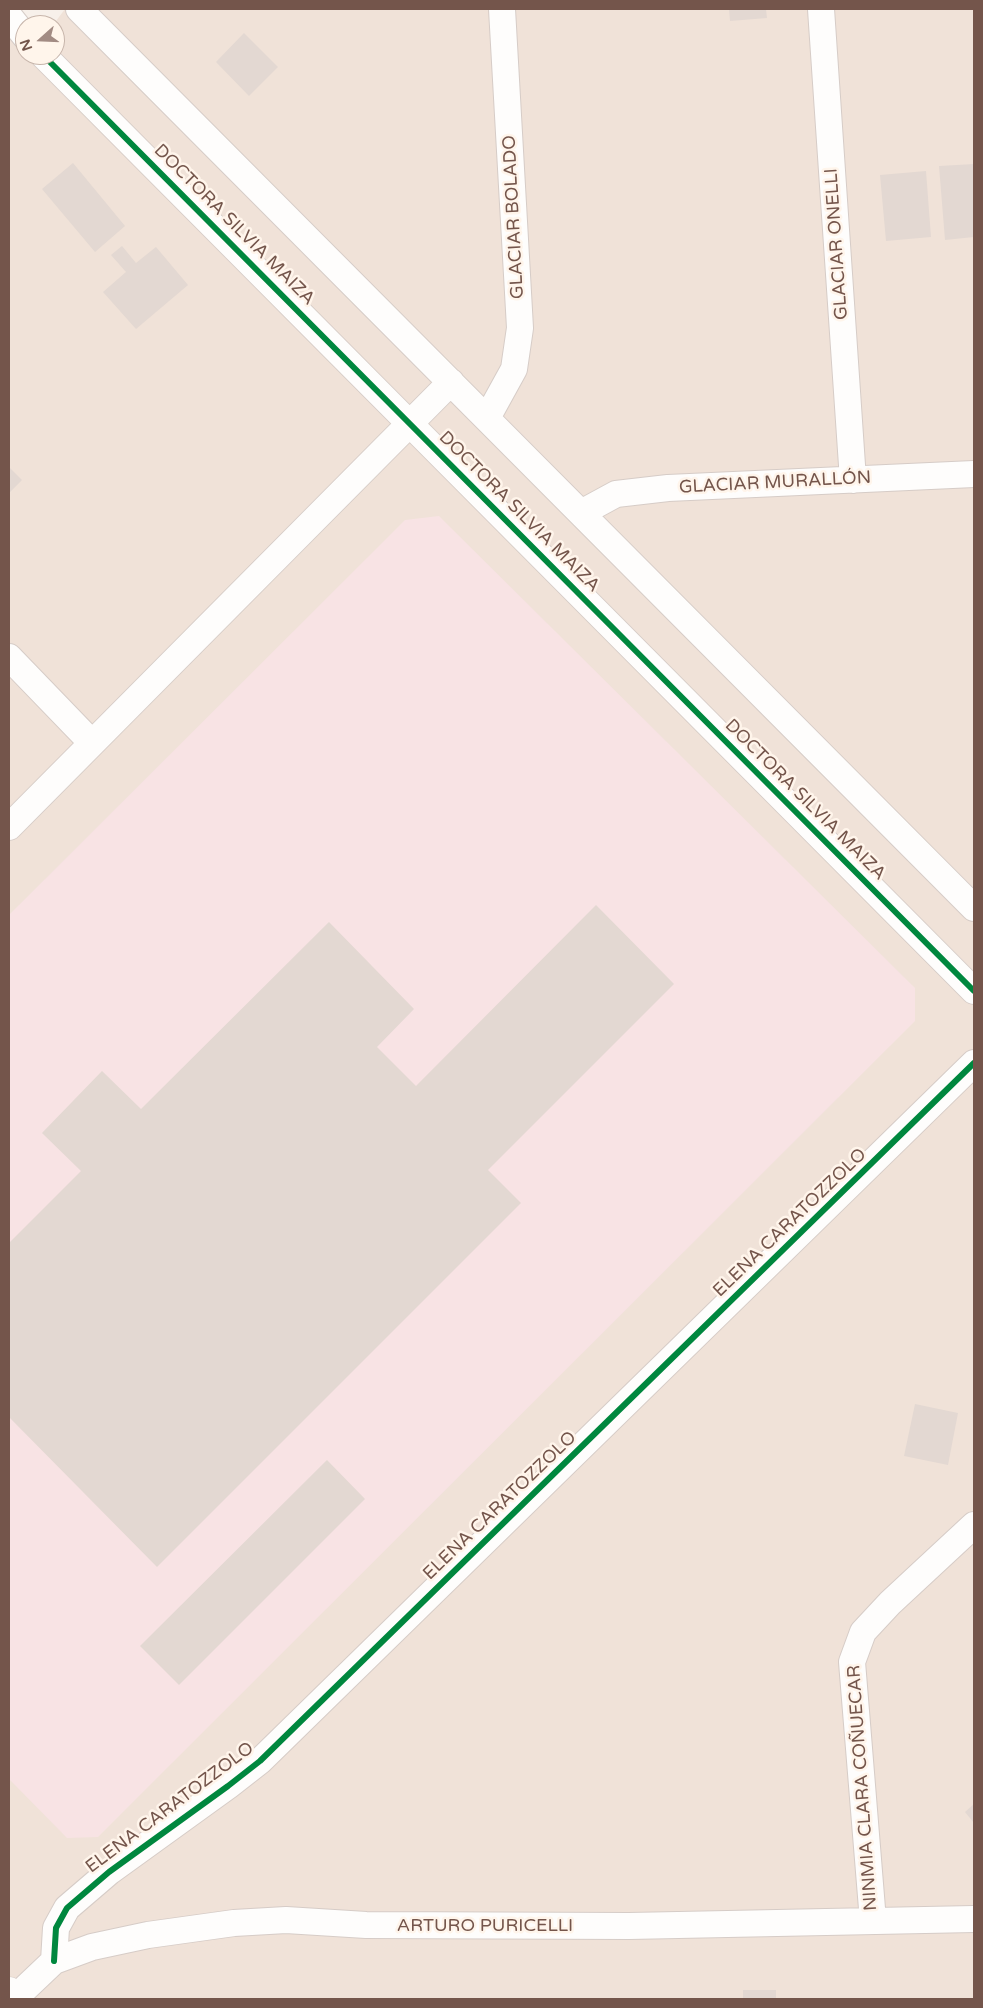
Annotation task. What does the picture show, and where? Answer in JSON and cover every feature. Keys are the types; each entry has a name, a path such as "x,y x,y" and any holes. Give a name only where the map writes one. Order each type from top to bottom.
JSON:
{"street":[{"path":"79,9 974,908"},
{"name":"GLACIAR BOLADO","path":"487,418 514,369 520,328 502,9"},
{"name":"GLACIAR ONELLI","path":"822,9 853,480"},
{"name":"DOCTORA SILVIA MAIZA","path":"53,65 974,991"},
{"path":"9,827 451,382"},
{"name":"GLACIAR MURALLÓN","path":"581,513 616,494 659,489 974,474"},
{"path":"9,657 92,743"},
{"name":"ELENA CARATOZZOLO","path":"54,1961 56,1928 67,1908 109,1872 260,1761 974,1063"},
{"name":"NINMIA CLARA COÑUECAR","path":"872,1921 852,1662 863,1632 890,1603 974,1524"},
{"name":"ARTURO PURICELLI","path":"14,1996 54,1961 92,1947 148,1935 234,1923 286,1920 366,1926 619,1926 974,1919"}],"shaded area":[{"path":"65,9 974,9 974,1999 9,1999 9,16 15,24 15,65 65,65 65,15 60,15"},
{"path":"439,516 915,988 915,1021 98,1837 67,1838 9,1779 9,915 405,520"}],"building":[{"path":"729,9 766,9 767,18 730,21"},
{"path":"244,33 278,67 249,96 216,62"},
{"path":"73,163 125,226 95,252 42,189"},
{"path":"974,164 974,237 945,240 939,166"},
{"path":"926,171 931,237 886,241 880,175"},
{"path":"122,246 136,263 156,247 188,285 136,329 103,292 126,272 111,255"},
{"path":"9,467 22,480 9,493"},
{"path":"596,905 674,984 488,1170 521,1203 157,1567 9,1417 9,1243 81,1171 42,1133 102,1071 141,1109 329,922 414,1009 377,1047 416,1086"},
{"path":"915,1404 958,1413 948,1465 904,1456"},
{"path":"327,1460 365,1499 179,1685 140,1646"},
{"path":"974,1804 974,1823 965,1812"},
{"path":"743,1990 776,1990 776,1999 743,1999"}],"cycle path":[{"path":"53,65 974,991"},
{"path":"54,1961 56,1928 67,1908 109,1872 260,1761 974,1063"}]}
